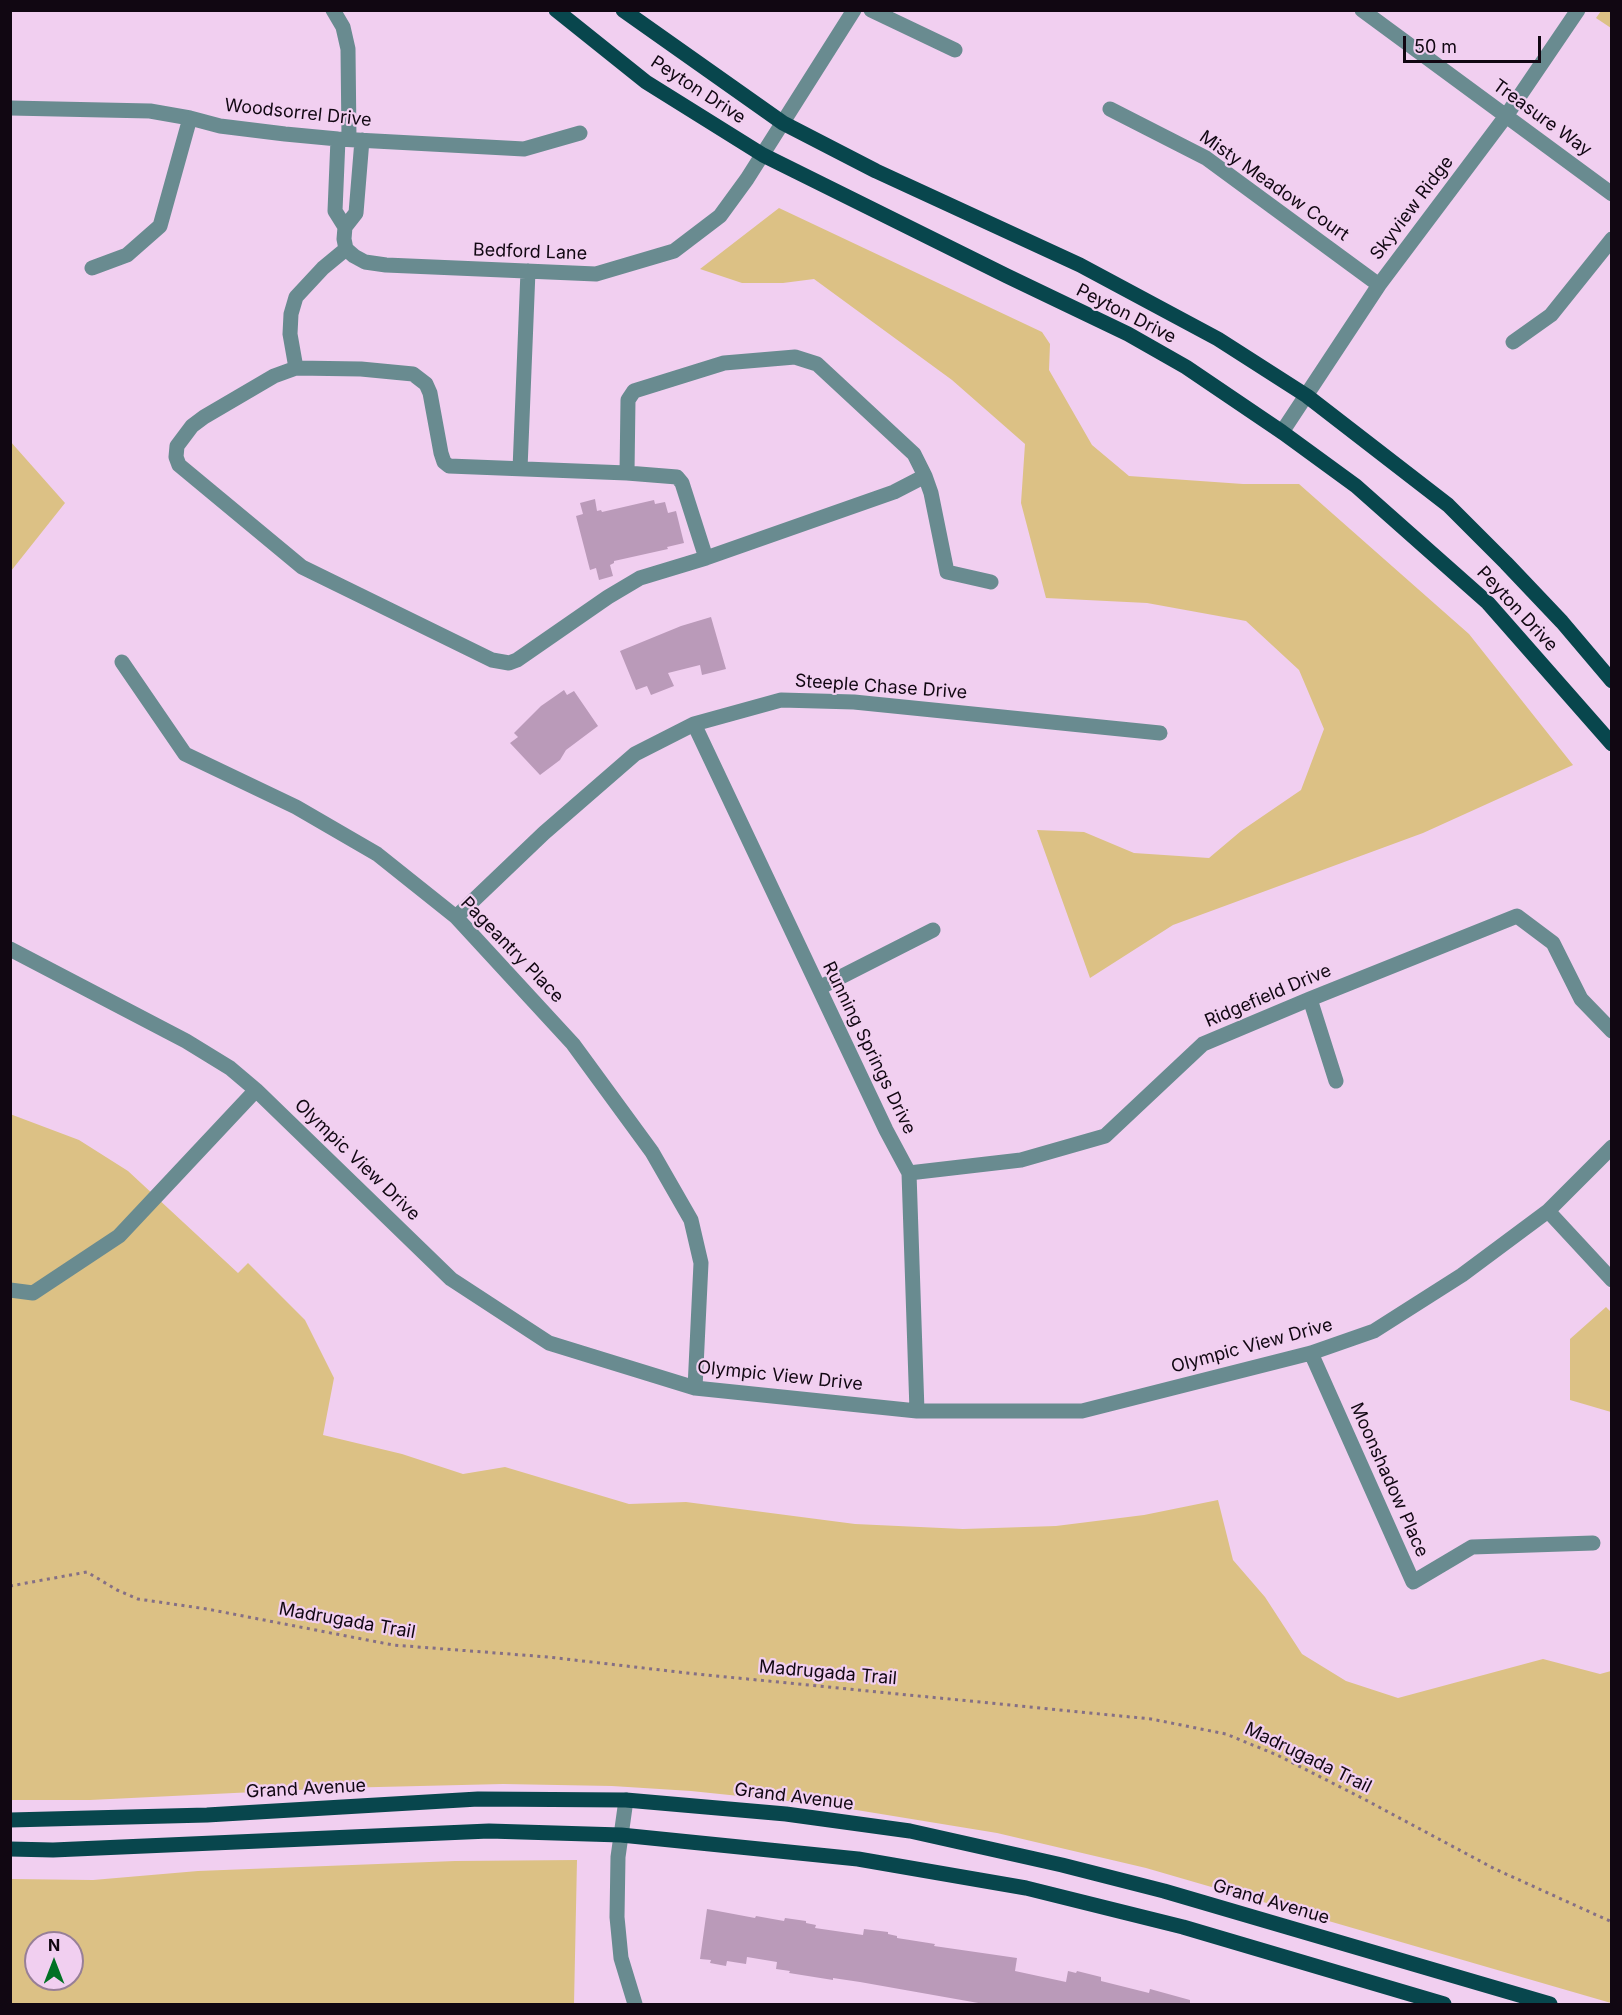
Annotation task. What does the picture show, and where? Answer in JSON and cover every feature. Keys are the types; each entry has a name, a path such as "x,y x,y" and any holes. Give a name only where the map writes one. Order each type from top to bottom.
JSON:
{"main road":[{"name":"Peyton Drive","path":"556,10 646,82 763,154 1128,334 1186,367 1282,432 1356,486 1488,603 1611,744"},
{"name":"Peyton Drive","path":"625,11 783,123 876,171 1080,265 1218,339 1308,396 1448,505 1562,622 1611,681"},
{"name":"Grand Avenue","path":"10,1820 207,1815 478,1798 626,1800 786,1814 910,1831 1062,1865 1164,1891 1550,2004"},
{"path":"10,1849 53,1850 489,1831 621,1835 858,1859 1026,1888 1183,1928 1444,2004"}],"street":[{"path":"296,369 290,333 291,314 296,297 323,268 346,249 345,227 356,213 350,140 348,49 343,27 333,10"},
{"name":"Bedford Lane","path":"346,249 365,262 386,265 596,274 674,251 720,216 747,179 854,10"},
{"path":"870,10 955,50"},
{"name":"Treasure Way","path":"1362,10 1611,194"},
{"name":"Skyview Ridge","path":"1282,432 1308,396 1379,285 1506,116 1578,10"},
{"name":"Woodsorrel Drive","path":"10,108 150,111 220,126 350,140 524,149 580,133"},
{"name":"Misty Meadow Court","path":"1110,109 1206,158 1379,285"},
{"path":"92,268 127,255 160,226 190,118"},
{"path":"345,227 334,211 350,140"},
{"path":"1512,342 1551,315 1611,239"},
{"path":"520,470 528,271"},
{"path":"627,472 628,400 634,391 724,363 795,357 817,364 914,454 932,493 946,572 991,582"},
{"path":"706,558 682,483 677,477 627,472 449,466 444,462 430,393 426,384 413,374 361,369 296,369 274,376 204,417 192,426 177,446 176,457 179,465 302,567 492,660 509,663 517,660 608,597 640,578 706,558 894,492 925,476"},
{"name":"Pageantry Place","path":"122,662 185,754 296,807 377,854 456,917 573,1044 652,1152 691,1220 701,1263 695,1388"},
{"name":"Steeple Chase Drive","path":"456,917 544,833 635,754 694,724 781,700 854,702 1160,733"},
{"name":"Running Springs Drive","path":"694,724 886,1130 909,1173 917,1411"},
{"name":"Ridgefield Drive","path":"909,1173 1021,1160 1105,1136 1203,1044 1517,916 1553,943 1581,999 1611,1031"},
{"path":"819,988 933,930"},
{"name":"Olympic View Drive","path":"10,949 186,1041 230,1068 256,1090 451,1279 549,1343 695,1388 917,1411 1082,1412 1311,1353 1374,1331 1462,1275 1548,1211 1611,1147"},
{"path":"1310,999 1336,1081"},
{"path":"10,1290 33,1293 118,1236 256,1090"},
{"path":"1548,1211 1611,1280"},
{"name":"Moonshadow Place","path":"1311,1353 1413,1582 1472,1547 1593,1543"},
{"path":"626,1800 617,1876 618,1939 627,1981 635,2004"}],"path":[{"name":"Madrugada Trail","path":"10,1586 87,1572 117,1590 138,1599 207,1609 393,1645 548,1657 1151,1719 1226,1734 1276,1755 1362,1798 1495,1869 1611,1922"}],"shaded area":[{"path":"1601,11 1611,11 1611,28 1596,18"},
{"path":"779,208 1042,332 1050,344 1049,370 1092,445 1129,476 1243,484 1299,484 1469,634 1573,765 1423,833 1173,925 1090,978 1037,830 1084,832 1134,853 1209,858 1241,831 1301,790 1324,729 1299,670 1246,621 1147,603 1046,598 1021,503 1025,444 952,380 814,279 783,283 742,283 700,269"},
{"path":"10,441 65,503 11,571 10,571"},
{"path":"10,1114 79,1140 128,1171 238,1273 248,1263 305,1320 334,1378 323,1435 402,1454 463,1474 505,1467 629,1504 686,1502 855,1524 963,1529 1056,1526 1144,1515 1218,1500 1233,1560 1265,1597 1302,1654 1346,1681 1398,1698 1543,1659 1600,1674 1611,1671 1611,2003 1146,1868 997,1833 826,1805 691,1791 612,1786 503,1784 337,1788 90,1800 11,1800"},
{"path":"1606,1307 1611,1312 1611,1412 1570,1400 1570,1339"},
{"path":"577,1860 574,2004 11,2004 11,1879 93,1880 198,1871 455,1861"}],"building":[{"path":"595,499 597,511 602,512 654,500 655,504 665,502 668,513 676,511 684,543 667,547 668,549 614,561 610,565 613,576 599,580 596,568 590,570 576,516 583,514 580,503"},
{"path":"711,617 726,669 702,675 700,665 668,673 674,686 651,695 647,686 636,690 620,651 681,626"},
{"path":"564,690 567,695 574,691 598,726 566,750 560,760 540,775 510,743 518,737 514,733 541,706"},
{"path":"707,1909 755,1918 756,1916 784,1921 785,1918 806,1921 806,1923 816,1925 815,1928 863,1935 864,1929 888,1932 897,1938 935,1944 934,1946 1017,1958 1015,1971 1066,1982 1068,1971 1076,1973 1077,1971 1101,1977 1101,1981 1149,1993 1150,1989 1190,2000 1190,2004 984,2004 860,1982 789,1973 790,1971 776,1969 777,1962 747,1957 746,1964 727,1961 726,1966 710,1963 711,1960 700,1959"}]}
